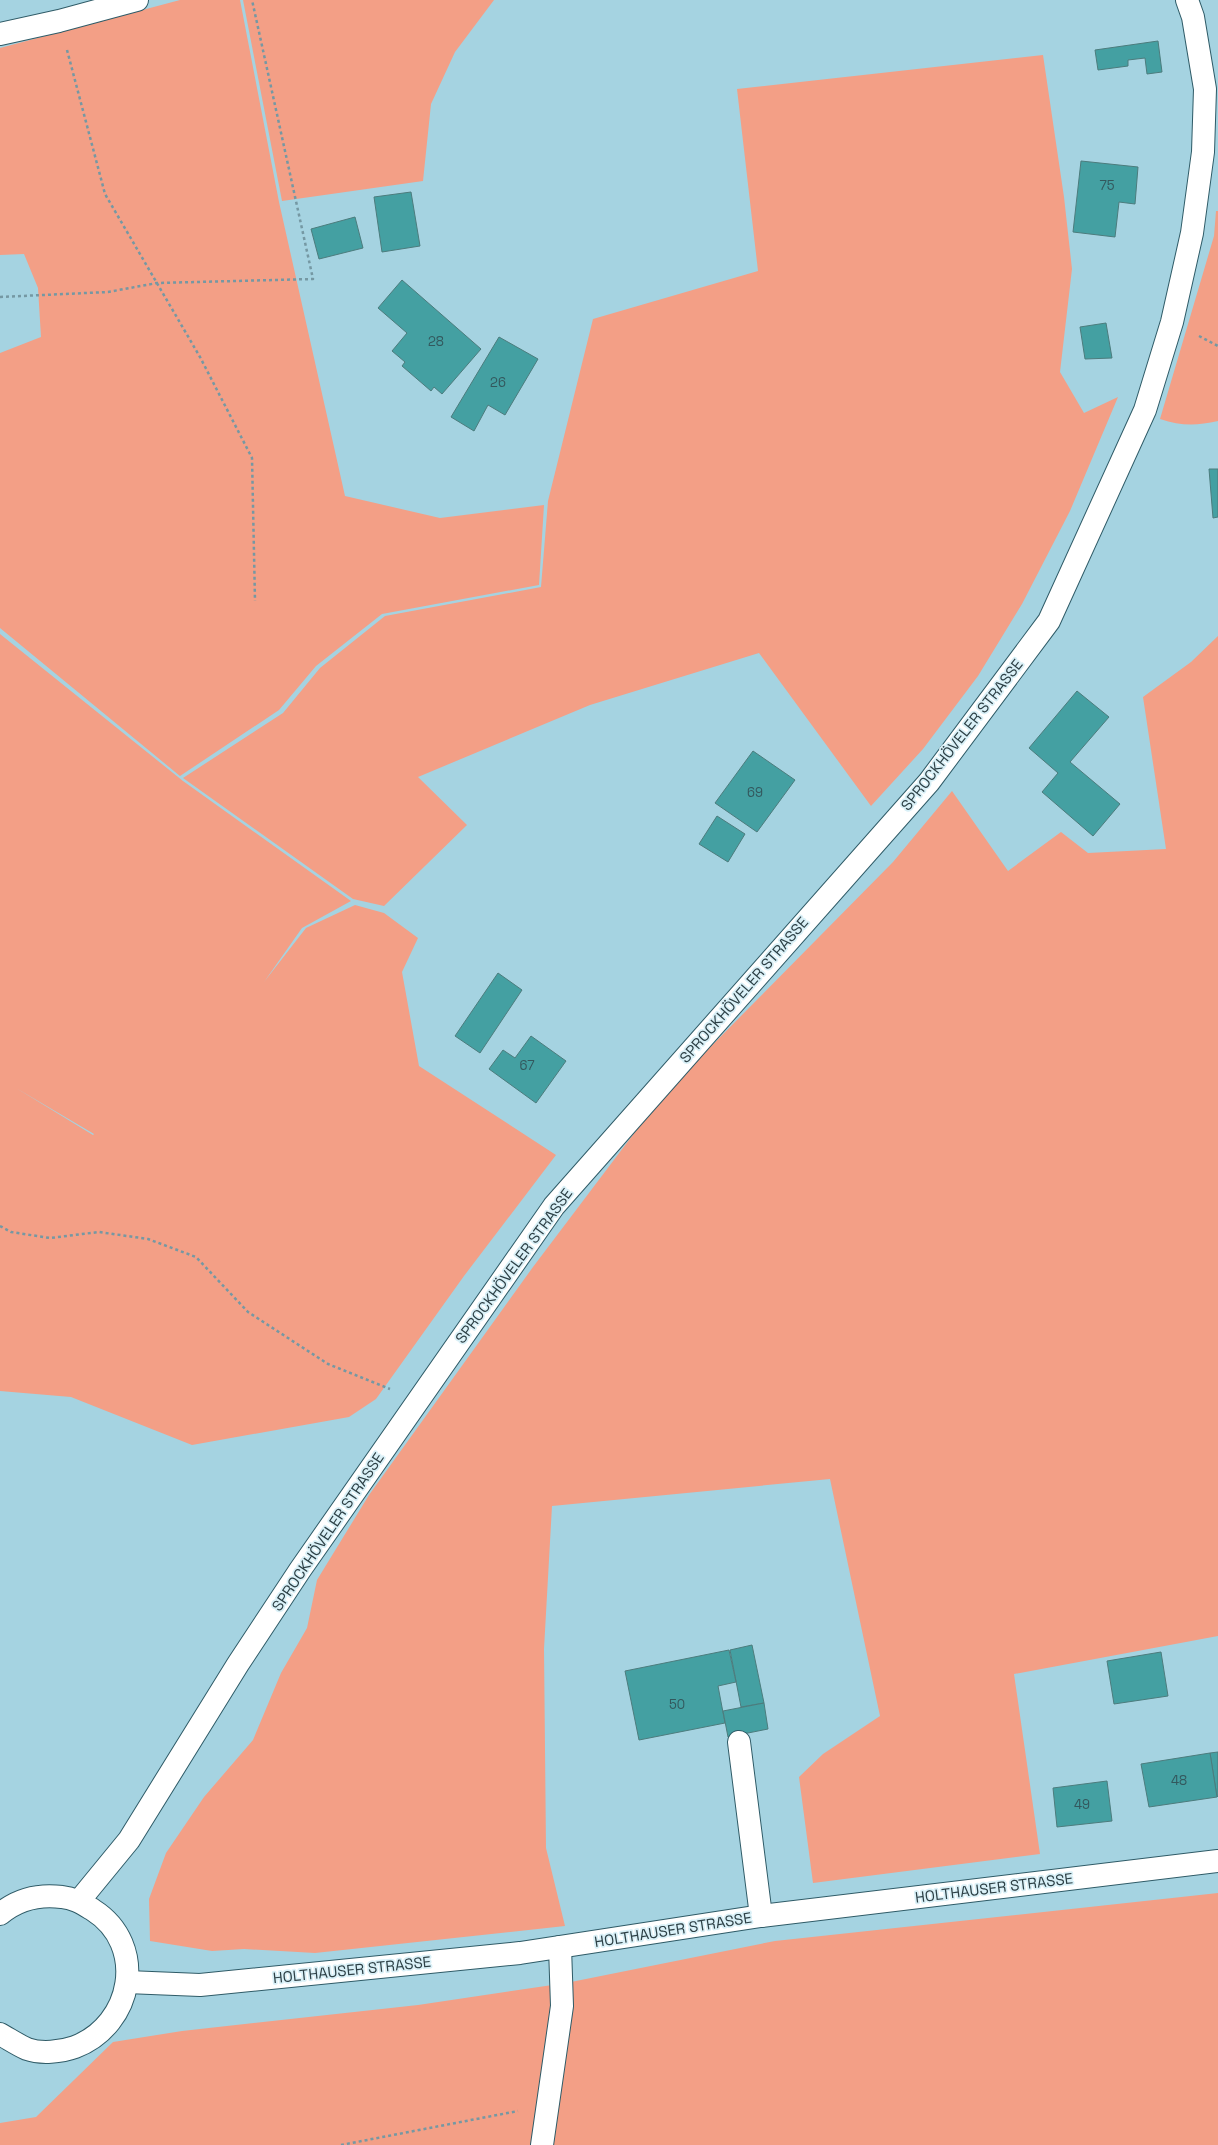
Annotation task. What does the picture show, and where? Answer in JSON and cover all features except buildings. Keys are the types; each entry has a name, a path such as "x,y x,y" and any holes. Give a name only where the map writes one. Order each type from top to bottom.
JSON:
{"street":[{"path":"0,34 59,21 137,0"},
{"name":"SPROCKHÖVELER STRASSE","path":"78,1901 129,1840 238,1664 292,1583 554,1206 930,782 1049,621 1145,410 1172,322 1190,240 1203,152 1205,89 1194,18 1187,0"},
{"path":"739,1742 761,1916"},
{"name":"HOLTHAUSER STRASSE","path":"128,1982 200,1985 397,1966 560,1947 761,1916 1218,1862"},
{"path":"0,1914 8,1907 27,1898 49,1895 78,1901 103,1916 116,1933 125,1952 128,1982 124,1998 116,2016 100,2034 87,2042 66,2050 44,2052 27,2049 0,2034"},
{"path":"542,2145 562,2006 560,1947"}],"path":[{"path":"0,297 108,292 158,283 313,279 252,0"},
{"path":"59,21 105,194 200,357 252,458 255,601"},
{"path":"1193,334 1218,346"},
{"path":"0,1226 11,1232 50,1238 100,1232 148,1239 196,1257 248,1312 328,1364 418,1401"},
{"path":"341,2145 530,2108 548,2108"}],"shaded area":[{"path":"180,0 240,0 279,202 345,496 440,518 544,505 539,585 382,614 316,666 279,710 180,776 0,628 0,353 41,337 38,288 24,254 0,255 0,48"},
{"path":"243,0 494,0 455,52 431,104 423,181 282,201"},
{"path":"1043,55 1064,197 1072,269 1060,372 1084,413 1118,397 1070,511 1022,604 978,676 923,749 871,806 759,653 590,705 418,777 467,825 384,906 353,899 183,778 283,713 320,668 385,616 541,587 548,501 593,319 758,271 737,89"},
{"path":"1216,211 1218,211 1218,421 1203,424 1175,423 1160,419 1214,236"},
{"path":"0,634 183,781 351,901 302,928 264,982 306,928 355,905 384,913 418,938 402,972 419,1066 556,1155 464,1276 376,1399 349,1417 192,1445 71,1397 0,1391","holes":["16,1088 94,1134 93,1135"]},
{"path":"1218,636 1218,1636 1014,1674 1040,1854 813,1883 799,1777 823,1754 880,1716 830,1479 552,1506 544,1649 546,1848 565,1926 315,1953 244,1949 212,1951 150,1941 149,1899 166,1853 204,1797 253,1740 281,1673 307,1628 317,1580 369,1495 533,1267 663,1095 893,862 952,791 1008,871 1061,832 1088,853 1166,849 1143,697 1191,662"},
{"path":"1218,1893 1218,2145 0,2145 0,2123 36,2117 113,2042 182,2031 418,2005 566,1983 775,1941"}]}
